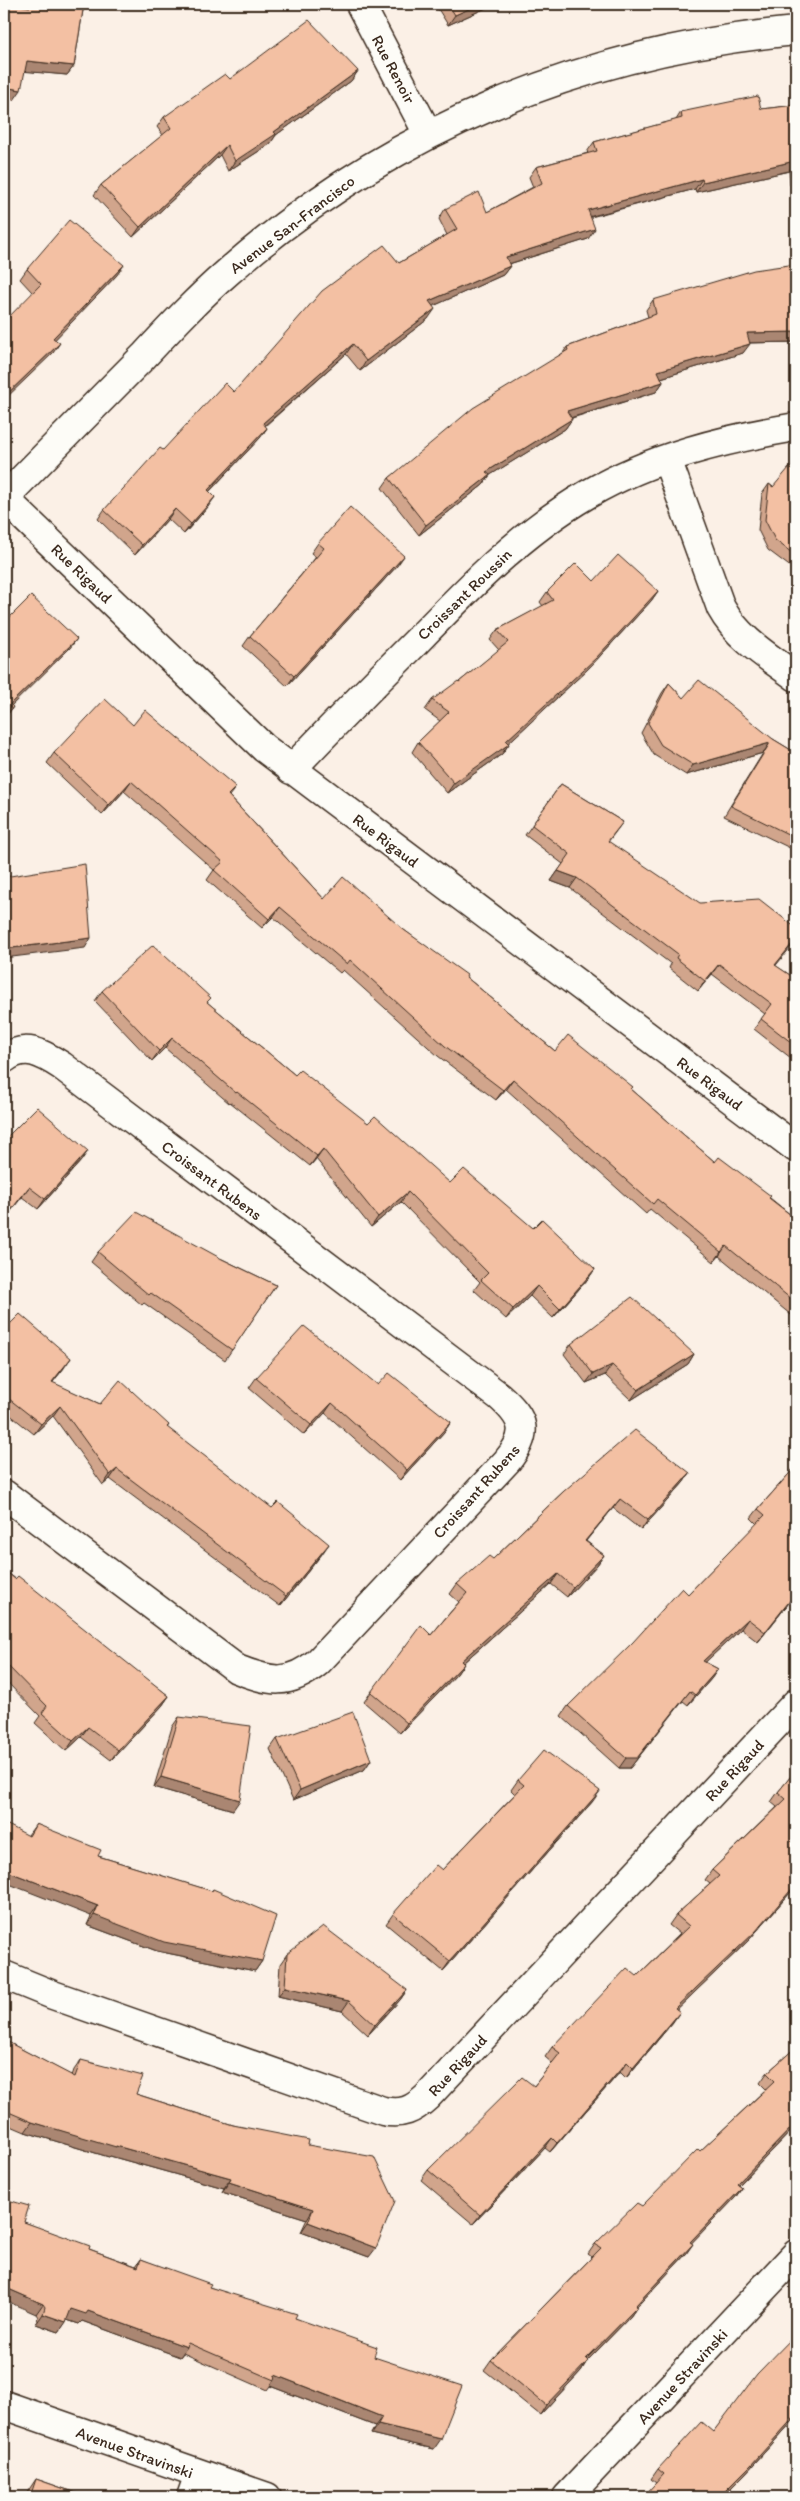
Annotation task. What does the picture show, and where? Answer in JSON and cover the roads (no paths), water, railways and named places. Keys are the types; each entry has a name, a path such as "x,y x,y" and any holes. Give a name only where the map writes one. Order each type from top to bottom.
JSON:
{"street":[{"name":"Rue Renoir","path":"360,4 428,134"},
{"name":"Avenue San-Francisco","path":"4,498 202,296 246,256 317,201 428,134 511,97 634,57 714,41 796,31"},
{"name":"Croissant Roussin","path":"291,770 477,579 507,552 557,513 588,494 667,459 729,440 796,427"},
{"path":"667,459 721,608 728,620 748,641 796,677"},
{"name":"Rue Rigaud","path":"4,498 250,735 291,770 796,1148"},
{"name":"Croissant Rubens","path":"4,1059 27,1049 48,1057 62,1066 499,1396 516,1414 522,1432 517,1449 318,1662 294,1678 280,1680 265,1678 236,1669 4,1494"},
{"name":"Rue Rigaud","path":"4,1975 54,1995 383,2111 406,2112 417,2107 427,2097 796,1704"},
{"name":"Avenue Stravinski","path":"567,2497 796,2254"},
{"name":"Avenue Stravinski","path":"4,2405 195,2486 267,2497"}]}
